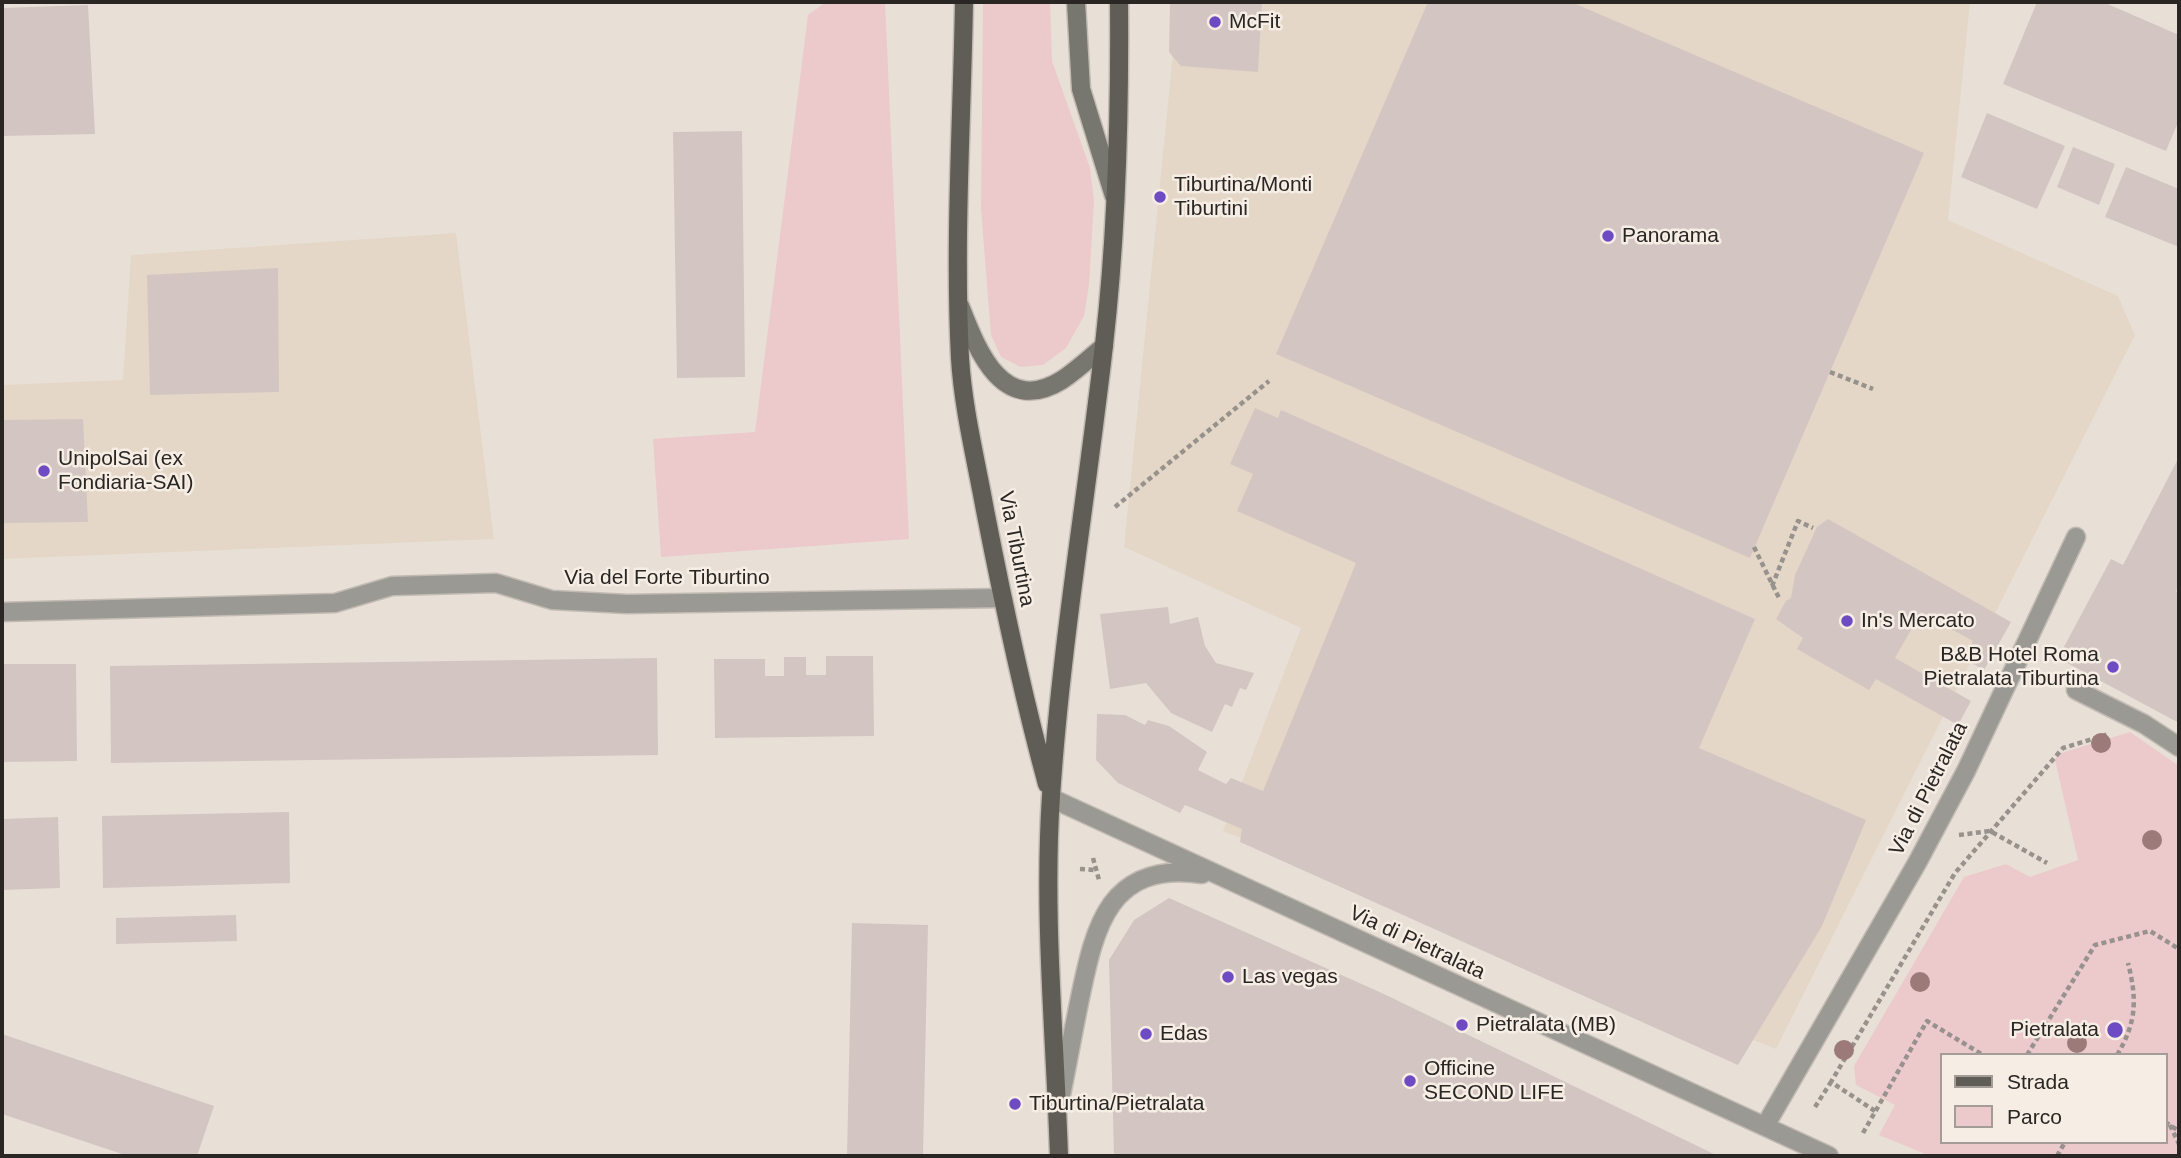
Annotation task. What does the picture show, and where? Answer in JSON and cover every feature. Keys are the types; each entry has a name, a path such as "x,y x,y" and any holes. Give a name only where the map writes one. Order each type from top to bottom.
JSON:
{"main road":[{"name":"Via Tiburtina","path":"964,2 960,359 970,431 1020,685 1051,797"},
{"name":"Via Tiburtina","path":"1076,2 1076,49 1082,89 1115,200"},
{"name":"Via Tiburtina","path":"1059,1156 1048,885 1051,797 1063,651 1104,346 1115,200 1120,4"},
{"name":"Via Tiburtina","path":"960,306 979,354 991,373 1010,386 1032,390 1046,387 1061,380 1104,346"}],"street":[{"name":"Via di Pietralata","path":"1765,1126 1931,838 1966,771 2076,537"},
{"name":"Via del Forte Tiburtino","path":"2,612 335,603 392,586 496,583 552,600 626,604 1002,598"},
{"path":"2076,690 2144,724 2179,747"},
{"name":"Via di Pietralata","path":"1051,797 1829,1156"},
{"path":"1058,1110 1094,933 1106,910 1137,883 1162,874 1185,872 1227,880"}],"path":[{"path":"1830,372 1873,389"},
{"path":"1115,507 1269,381"},
{"path":"1772,586 1798,522 1813,528"},
{"path":"1755,547 1779,598 1770,597"},
{"path":"1815,1107 1955,873 1990,831 2063,748 2144,724"},
{"path":"1931,838 1990,831 2047,863"},
{"path":"1093,858 1094,870 1103,888"},
{"path":"1080,869 1094,870"},
{"path":"2028,1053 2095,945 2151,931 2179,949"},
{"path":"2118,1053 2131,1032 2135,992 2128,963"},
{"path":"1863,1133 1927,1021 1980,1053"},
{"path":"1831,1082 1875,1111"},
{"path":"2167,1124 2179,1131"},
{"path":"2167,1124 2179,1144"}],"shaded area":[{"path":"1178,2 1970,2 1948,220 2118,296 2135,335 1776,1049 1223,831 1301,628 1124,547"},
{"path":"456,233 494,539 2,559 2,385 123,380 131,255"}],"green space":[{"path":"826,2 885,2 909,539 661,557 653,439 755,432 808,15"},
{"path":"983,2 1050,2 1052,61 1090,168 1094,200 1089,285 1084,316 1066,348 1043,365 1021,367 1001,357 991,335 981,209"},
{"path":"2130,732 2179,766 2179,1156 1930,1156 1879,1135 1895,1105 1856,1085 1854,1066 1964,877 2006,864 2030,877 2078,860 2055,760 2058,754"}],"building":[{"name":"McFit","path":"1170,2 1262,2 1258,72 1181,66 1169,52"},
{"name":"Panorama","path":"1428,2 1571,2 1924,153 1750,558 1276,354"},
{"path":"2037,2 2103,2 2179,35 2179,120 2166,151 2003,84"},
{"path":"88,5 95,134 2,136 2,8"},
{"path":"1987,113 2065,146 2037,209 1961,177"},
{"path":"742,131 745,377 677,378 673,132"},
{"path":"2073,147 2115,164 2099,205 2057,187"},
{"path":"2126,167 2179,189 2179,247 2105,217"},
{"path":"278,268 279,392 150,395 147,275"},
{"path":"1255,408 1278,418 1281,410 1755,619 1699,748 1866,820 1822,926 1738,1065 1240,842 1242,829 1185,805 1180,813 1118,783 1096,760 1097,714 1125,715 1145,725 1148,720 1169,726 1207,752 1198,770 1226,784 1231,778 1263,791 1356,563 1237,511 1253,474 1230,464"},
{"name":"UnipolSai (ex Fondiaria-SAI)","path":"83,419 88,522 2,523 2,420"},
{"path":"2179,457 2179,585 2176,591 2179,593 2179,723 2058,658 2111,559 2123,565"},
{"name":"In's Mercato","path":"1828,519 2011,622 1984,670 1963,658 1973,641 1921,612 1895,658 1971,701 1958,725 1876,679 1869,690 1797,649 1803,638 1776,619 1786,601 1791,598 1795,575 1817,527"},
{"path":"1168,607 1170,624 1198,617 1205,646 1216,663 1254,673 1246,690 1240,688 1232,707 1225,704 1212,732 1171,713 1146,683 1110,689 1100,614"},
{"path":"826,656 873,656 874,736 715,738 714,659 765,659 765,676 784,676 784,657 806,657 806,675 826,675"},
{"path":"657,658 658,755 111,763 110,666"},
{"path":"2,664 76,664 77,761 2,762"},
{"path":"289,812 290,883 103,888 102,816"},
{"path":"58,817 60,888 2,890 2,819"},
{"path":"1169,898 1384,994 1718,1156 1114,1156 1109,960 1134,920"},
{"path":"236,915 237,941 116,944 116,918"},
{"path":"852,923 928,925 923,1156 847,1156"},
{"path":"2,1034 214,1106 197,1156 128,1156 2,1114"}],"place":[{"name":"McFit","path":"1215,22"},
{"name":"Tiburtina/Monti Tiburtini","path":"1160,197"},
{"name":"Panorama","path":"1608,236"},
{"name":"UnipolSai (ex Fondiaria-SAI)","path":"44,471"},
{"name":"In's Mercato","path":"1847,621"},
{"name":"B&B Hotel Roma Pietralata Tiburtina","path":"2113,667"},
{"name":"Las vegas","path":"1228,977"},
{"name":"Pietralata (MB)","path":"1462,1025"},
{"name":"Pietralata","path":"2115,1030"},
{"name":"Edas","path":"1146,1034"},
{"name":"Officine SECOND LIFE","path":"1410,1081"},
{"name":"Tiburtina/Pietralata","path":"1015,1104"}]}
